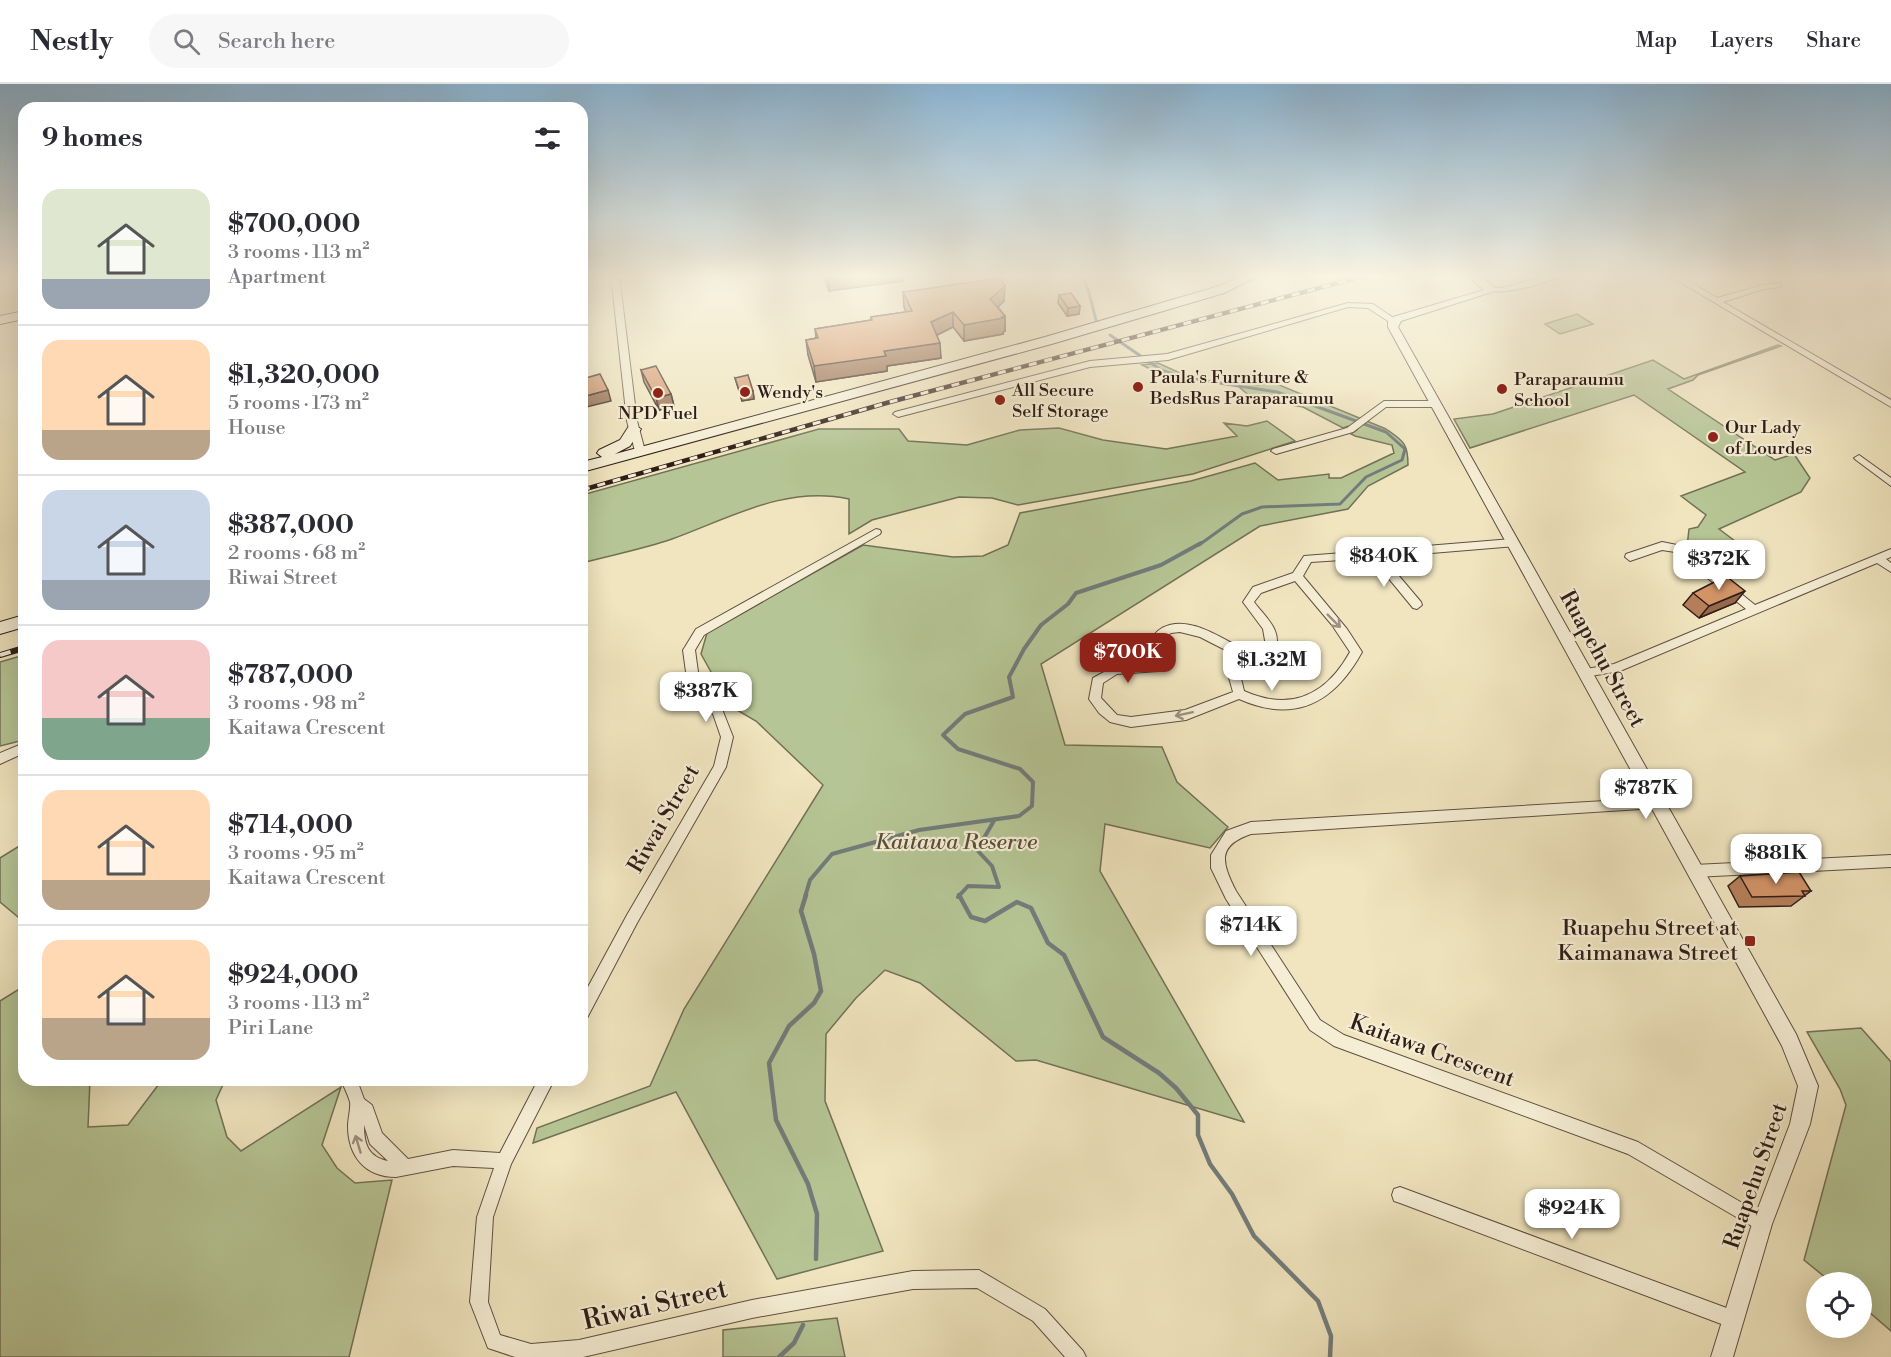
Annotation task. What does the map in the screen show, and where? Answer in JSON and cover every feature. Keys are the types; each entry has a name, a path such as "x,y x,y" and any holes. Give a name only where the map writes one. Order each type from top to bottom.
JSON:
{"main road":[{"path":"588,465 1072,334"},
{"path":"588,457 620,447 634,429"},
{"path":"0,628 18,623"}],"street":[{"path":"622,334 634,429 640,451"},
{"path":"898,414 1079,366 1155,360 1246,334"},
{"name":"Ruapehu Street","path":"1397,334 1789,1040 1808,1086 1800,1124 1762,1224 1722,1357"},
{"path":"1773,334 1891,404"},
{"path":"1276,451 1353,428 1384,404 1434,404"},
{"path":"1859,458 1891,483"},
{"name":"Riwai Street","path":"588,1002 720,766 727,737 718,712 706,699 692,672 688,650 700,632 876,532"},
{"path":"1239,694 1234,674 1239,665 1250,657 1271,648 1274,638 1268,624 1256,615 1248,602 1257,590 1296,576 1308,559 1373,552 1512,543"},
{"path":"1630,557 1662,546 1678,549 1754,610"},
{"path":"1373,552 1417,605"},
{"path":"1585,673 1616,668 1891,553"},
{"path":"1877,558 1891,568"},
{"path":"1250,657 1182,626 1165,629 1158,636 1156,645 1160,656 1154,668 1115,670 1097,681 1095,699 1114,719 1131,722 1186,715 1239,694 1264,705 1283,708 1302,704 1348,671 1356,652 1346,632 1316,602 1296,576"},
{"path":"0,759 18,751"},
{"name":"Kaitawa Crescent","path":"1656,803 1251,828 1231,835 1218,855 1218,868 1231,896 1316,1025 1339,1041 1632,1148 1762,1224"},
{"path":"1694,871 1891,861"},
{"path":"351,1086 358,1104 355,1121 356,1142 362,1155 372,1165 389,1169 453,1158 504,1161"},
{"name":"Riwai Street","path":"543,1086 504,1161 485,1216 479,1302 494,1342 531,1353 579,1353 752,1309 913,1280 979,1279 1039,1315 1077,1357"},
{"path":"1400,1195 1732,1319"}],"green space":[{"path":"1778,345 1781,346 1698,375 1693,380 1668,389 1775,460 1794,454 1810,478 1801,492 1719,529 1747,550 1709,565 1687,547 1689,529 1698,527 1706,515 1681,496 1745,472 1634,395 1470,448 1454,419 1493,414 1653,360 1684,379"},
{"path":"1158,363 1189,377 1194,384 1178,383 1142,365"},
{"name":"Kaitawa Reserve","path":"1231,380 1257,385 1272,382 1386,429 1406,447 1408,465 1368,486 1348,509 1260,526 1041,664 1065,745 1162,747 1177,782 1228,827 1210,848 1105,824 1100,871 1244,1122 1036,1060 1016,1061 920,983 885,970 856,998 826,1034 825,1101 883,1251 777,1279 676,1092 533,1143 537,1128 650,1086 684,1009 823,785 756,721 730,706 701,654 707,633 863,545 953,557 983,556 1008,545 1020,513 1191,481 1255,463 1278,480 1329,474 1329,478 1341,478 1394,453 1392,445 1355,436 1351,434 1357,430 1348,426 1343,428 1303,407 1252,398"},
{"path":"1267,421 1295,441 1193,474 1018,505 992,498 959,497 872,520 849,534 849,499 803,496 737,513 661,543 588,562 588,493 819,429 899,429 908,441 967,445 1020,430 1059,428 1103,440 1166,449 1237,436 1224,423 1247,426"},
{"path":"18,657 18,742 0,746 0,662"},
{"path":"18,847 18,917 0,902 0,858"},
{"path":"18,990 18,1086 90,1086 88,1127 128,1125 157,1086 222,1086 216,1100 227,1137 241,1151 341,1087 322,1145 337,1168 355,1183 392,1180 349,1357 0,1357 0,1001"},
{"path":"1861,1028 1891,1062 1891,1331 1872,1315 1872,1272 1819,1272 1804,1260 1846,1105 1840,1089 1807,1032"},
{"path":"837,1318 845,1357 723,1357 723,1330"}],"building":[{"path":"817,334 936,334 940,343 884,351 886,356 814,366 806,340 818,338"},
{"path":"656,366 671,394 656,398 641,370"},
{"path":"600,374 608,390 588,395 588,377"},
{"path":"748,375 753,391 740,393 735,378"},
{"path":"1726,576 1745,591 1709,606 1693,593"},
{"path":"1799,872 1811,891 1802,891 1805,896 1752,897 1740,876"}],"waterway":[{"path":"1110,335 1161,370 1182,377 1277,392 1386,432 1405,449 1402,460 1366,477 1340,504 1262,507 1242,514 1199,545"},
{"path":"995,819 1019,816 1032,806 1033,782 1020,769 958,749 943,735 965,714 1013,697 1009,677 1024,649 1041,625 1068,604 1076,593 1161,565 1201,543"},
{"path":"805,897 810,880 832,854 919,830 995,819"},
{"path":"959,896 968,886 999,887 992,866 977,850 995,819"},
{"path":"806,895 801,911 814,954 821,991 814,1003 789,1026 769,1063 776,1120 808,1184 817,1214 816,1259"},
{"path":"959,896 971,917 985,921 1017,902 1031,908 1048,943 1064,955 1103,1037 1159,1073 1176,1088 1198,1115 1198,1135 1210,1164 1232,1194 1254,1236 1318,1301 1331,1336 1330,1357"},
{"path":"779,1357 794,1343 803,1325"}],"railway":[{"path":"588,488 890,402 1144,334"},
{"path":"0,655 18,650"}],"place":[{"name":"Paula's Furniture & BedsRus Paraparaumu","path":"1138,387"},
{"name":"Paraparaumu School","path":"1502,389"},
{"name":"Wendy's","path":"745,392"},
{"name":"NPD Fuel","path":"658,393"},
{"name":"All Secure Self Storage","path":"1000,400"},
{"name":"Our Lady of Lourdes","path":"1713,437"},
{"name":"Ruapehu Street at Kaimanawa Street","path":"1750,941"}]}
